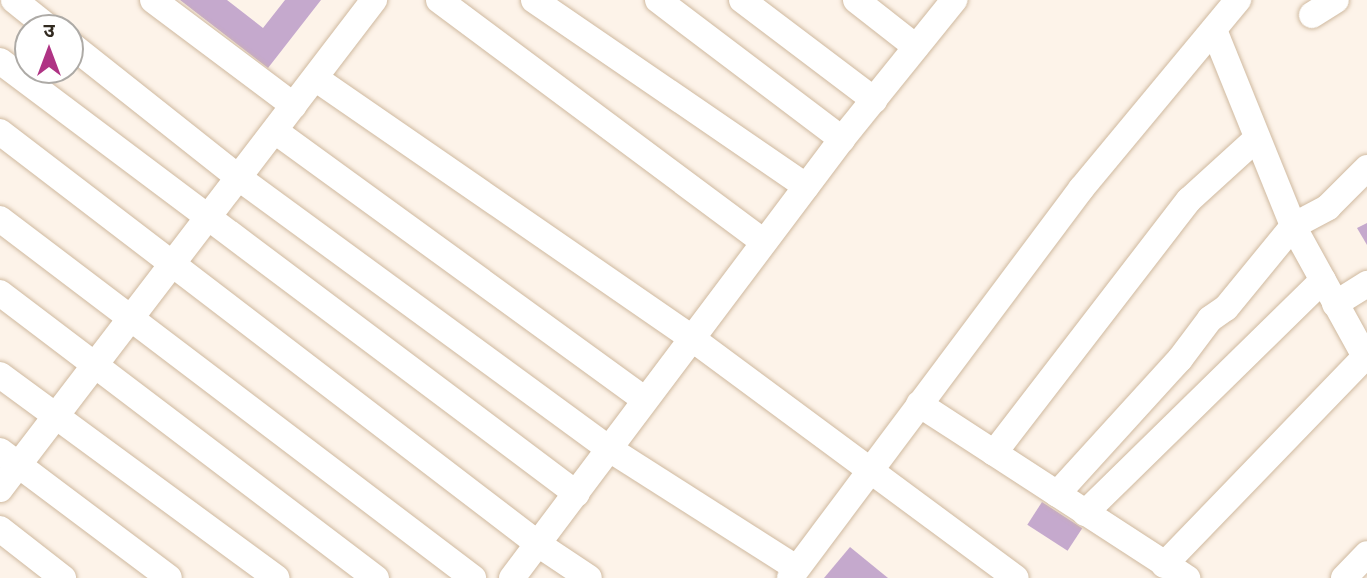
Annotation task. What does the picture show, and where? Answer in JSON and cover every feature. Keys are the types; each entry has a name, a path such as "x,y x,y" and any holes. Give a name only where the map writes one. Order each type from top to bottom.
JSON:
{"street":[{"path":"14,0 32,14"},
{"path":"153,0 294,106"},
{"path":"0,489 10,457 57,416 374,0"},
{"path":"439,0 764,242"},
{"path":"534,0 806,186"},
{"path":"658,0 842,139"},
{"path":"742,0 874,100"},
{"path":"856,0 916,47"},
{"path":"1312,15 1336,0"},
{"path":"512,578 611,450 690,337 951,1"},
{"path":"919,404 1175,572 1366,359 1293,226 1256,139 1224,11"},
{"path":"84,55 240,178 611,450 792,573 1081,189 1224,11"},
{"path":"0,61 577,494"},
{"path":"315,78 690,337 1016,578"},
{"path":"275,131 645,400"},
{"path":"0,132 175,263 538,544 589,578"},
{"path":"994,453 1189,200 1256,139"},
{"path":"1057,494 1180,359 1210,319 1226,308 1293,226 1328,207 1367,168"},
{"path":"0,219 473,578"},
{"path":"1085,513 1329,292 1367,284"},
{"path":"0,293 94,368 376,578"},
{"path":"0,375 276,578"},
{"path":"10,457 169,578"},
{"path":"0,529 63,578"},
{"path":"1344,578 1367,554"}],"building":[{"path":"180,0 227,0 263,28 285,0 321,0 268,68"},
{"path":"1367,223 1367,245 1357,228"},
{"path":"1042,502 1082,528 1068,551 1027,525"},
{"path":"850,547 888,578 824,578"}]}
